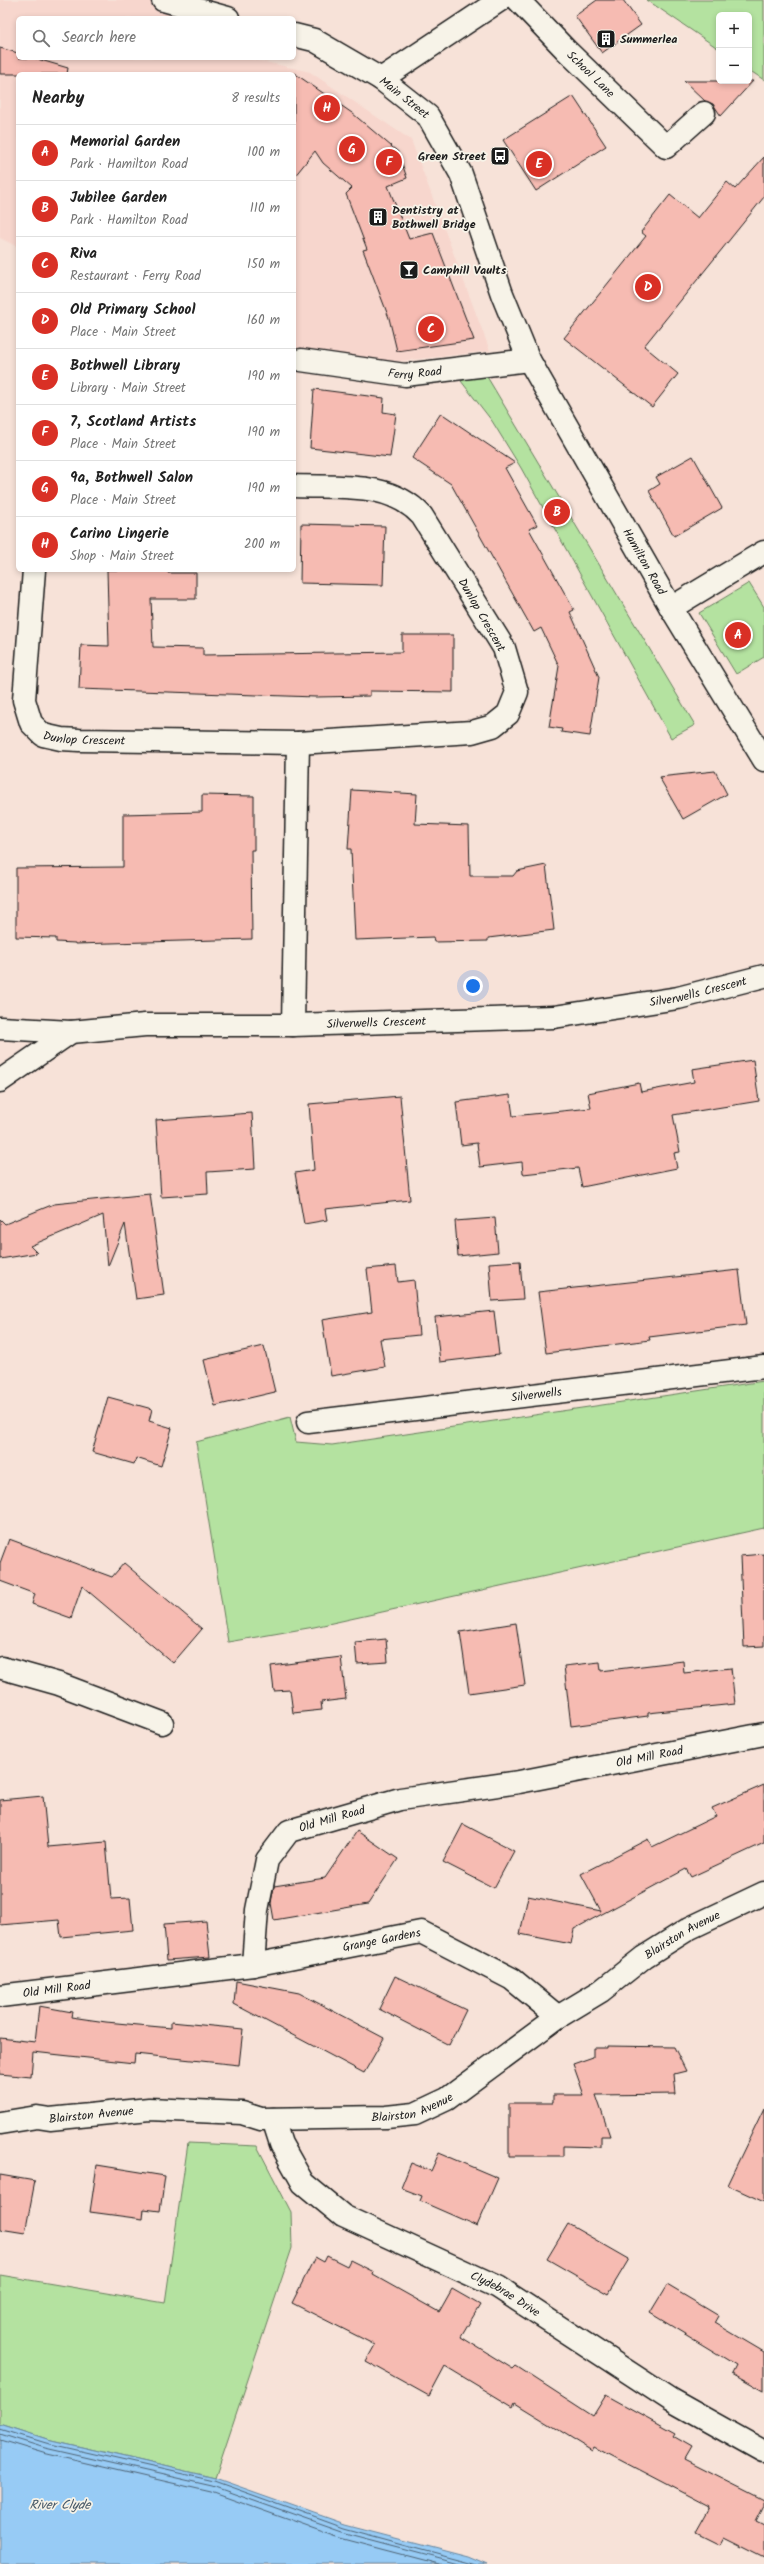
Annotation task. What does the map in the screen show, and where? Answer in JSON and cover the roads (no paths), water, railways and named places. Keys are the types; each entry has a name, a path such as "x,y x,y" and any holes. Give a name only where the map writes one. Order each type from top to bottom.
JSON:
{"street":[{"path":"163,0 221,16"},
{"path":"381,79 500,0"},
{"name":"School Lane","path":"518,0 666,147 704,113"},
{"name":"Main Street","path":"296,36 314,40 381,79 428,116 461,174 502,294 529,360"},
{"name":"Ferry Road","path":"301,360 405,375 529,360"},
{"name":"Hamilton Road","path":"529,360 671,608 764,760"},
{"name":"Dunlop Crescent","path":"34,572 24,700 31,723 43,735 61,740 298,743 472,732 493,726 508,714 517,692 504,648 422,516 413,506 390,494 372,488 296,486"},
{"path":"671,608 764,552"},
{"path":"293,1025 298,743"},
{"name":"Silverwells Crescent","path":"0,1081 72,1032 145,1025 293,1025 554,1017 678,998 764,976"},
{"path":"0,1028 72,1032"},
{"name":"Silverwells","path":"308,1422 764,1366"},
{"path":"1,1669 59,1684 162,1723"},
{"name":"Old Mill Road","path":"0,1996 253,1964 257,1910 267,1860 289,1831 400,1799 519,1782 764,1734"},
{"name":"Blairston Avenue","path":"0,2123 37,2117 50,2119 150,2109 242,2113 261,2119 386,2117 416,2114 447,2099 558,2017 601,1992 644,1957 690,1928 764,1893"},
{"name":"Grange Gardens","path":"253,1964 421,1932 512,1979 558,2017"},
{"name":"Clydebrae Drive","path":"273,2119 281,2144 303,2183 343,2216 498,2288 671,2400 764,2452"}],"water":[{"name":"River Clyde","path":"0,2424 47,2439 215,2478 345,2524 468,2556 487,2564 0,2564"}],"place":[{"name":"Summerlea","path":"606,39"},
{"name":"Carino Lingerie","path":"327,108"},
{"name":"9a, Bothwell Salon","path":"352,149"},
{"name":"Green Street","path":"500,156"},
{"name":"7, Scotland Artists","path":"389,162"},
{"name":"Bothwell Library","path":"539,164"},
{"name":"Dentistry at Bothwell Bridge","path":"378,217"},
{"name":"Camphill Vaults","path":"409,270"},
{"name":"Old Primary School","path":"648,287"},
{"name":"Riva","path":"431,329"},
{"name":"Jubilee Garden","path":"557,512"},
{"name":"Memorial Garden","path":"738,635"}]}
